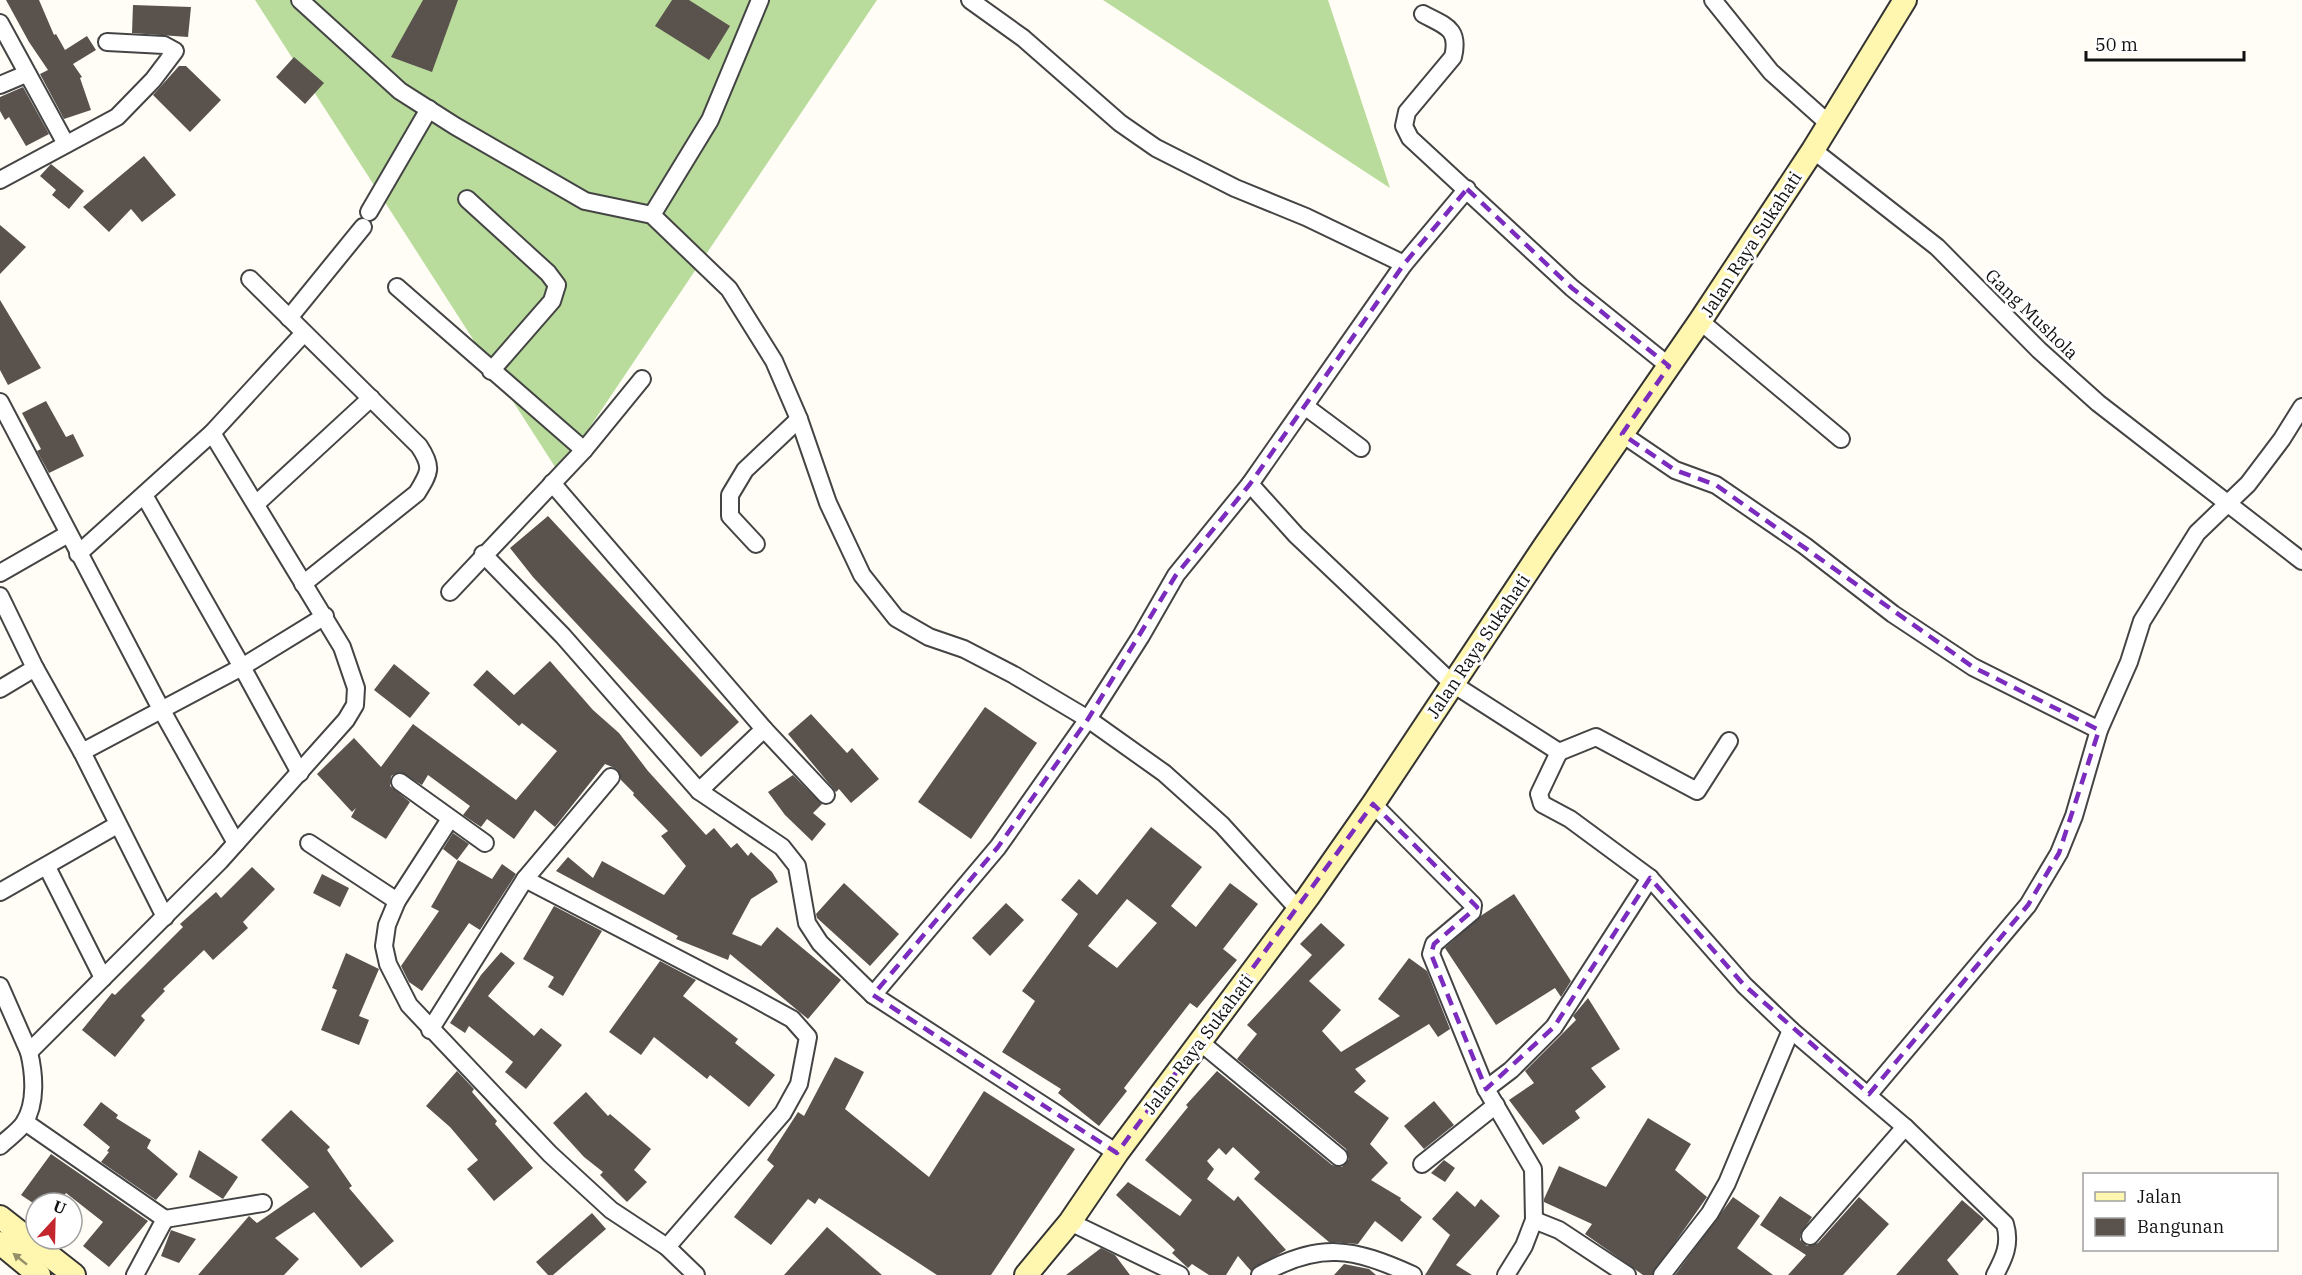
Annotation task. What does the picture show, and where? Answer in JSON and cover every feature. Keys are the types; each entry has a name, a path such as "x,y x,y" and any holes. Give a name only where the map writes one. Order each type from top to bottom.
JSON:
{"main road":[{"name":"Jalan Raya Sukahati","path":"1026,1275 1070,1222 1117,1152 1298,909 1373,804 1700,321 1813,150 1905,0"},
{"path":"0,1217 74,1275"},
{"path":"0,1243 39,1275"}],"street":[{"path":"300,0 391,83 544,180 585,201 652,215 729,289 774,361 799,419 828,503 862,575 896,618 929,637 964,649 1014,675 1088,718 1164,773 1222,825 1298,909"},
{"path":"652,215 710,120 760,0"},
{"path":"970,0 1023,38 1120,123 1156,148 1404,264"},
{"path":"1713,0 1772,72 1828,123"},
{"path":"1423,14 1449,28 1455,36 1456,47 1453,57 1407,112 1404,126 1410,138 1572,288 1669,366"},
{"path":"0,23 66,144"},
{"path":"0,180 117,117 153,80 175,51 164,45 107,42"},
{"path":"0,85 26,74"},
{"path":"289,318 366,220 429,109"},
{"name":"Gang Mushola","path":"1813,150 1937,248 2039,350 2107,410 2225,504 2302,561"},
{"path":"873,995 998,847 1088,718 1141,636 1176,575 1250,484 1404,264 1467,189"},
{"path":"466,199 548,273 557,285 552,301 491,370"},
{"path":"250,279 419,446 429,461 428,475 417,493 303,584"},
{"path":"397,287 584,450"},
{"path":"1700,321 1840,439"},
{"path":"78,554 212,433 304,333"},
{"path":"450,592 483,554 584,450 642,379"},
{"path":"256,504 371,398"},
{"path":"0,402 78,554 236,843"},
{"path":"1306,407 1361,448"},
{"path":"1869,1094 2028,906 2063,843 2088,775 2099,730 2129,662 2142,621 2197,533 2248,484 2282,439 2302,407"},
{"path":"756,544 730,516 730,495 745,470 799,419"},
{"path":"29,1052 236,843 346,720 355,705 356,688 346,657 325,616 303,584 212,433"},
{"path":"1622,434 1675,470 1716,485 1805,546 1893,614 1973,667 2099,730"},
{"path":"552,483 764,729 826,795"},
{"path":"1250,484 1296,535 1453,684 1559,752"},
{"path":"144,495 300,773"},
{"path":"0,573 68,534"},
{"path":"483,554 563,636 699,791 782,846 796,866 807,923 820,943 873,995 1117,1152"},
{"path":"0,596 165,917"},
{"path":"82,752 242,667 325,616"},
{"path":"0,689 35,668"},
{"path":"699,791 764,729"},
{"path":"1729,741 1697,790 1596,737 1559,752 1539,800 1570,819 1650,878 1723,963 1791,1030 1869,1094 2005,1224 2008,1236 2006,1253 1995,1275"},
{"path":"430,1030 525,879 611,777"},
{"path":"400,782 485,843"},
{"path":"1373,804 1473,903 1472,912 1434,944 1431,954 1486,1089 1533,1170 1534,1220 1524,1246 1506,1275"},
{"path":"450,819 397,901 387,925 384,946 388,964 409,1005 430,1030 550,1154 612,1210 667,1247 696,1275"},
{"path":"0,892 117,825"},
{"path":"309,843 397,901"},
{"path":"47,867 103,978"},
{"path":"1486,1089 1511,1070 1554,1027 1650,878"},
{"path":"525,879 792,1019 808,1038 799,1084 783,1113 667,1247"},
{"path":"0,986 29,1052 33,1070 33,1093 25,1122 0,1146"},
{"path":"1662,1275 1710,1214 1727,1184 1791,1030"},
{"path":"1200,1042 1339,1158"},
{"path":"1422,1164 1496,1105"},
{"path":"25,1122 165,1219 263,1203"},
{"path":"1810,1236 1905,1127"},
{"path":"135,1275 165,1219"},
{"path":"1534,1220 1559,1230 1627,1275"},
{"path":"1070,1222 1180,1275"},
{"path":"1260,1275 1300,1255 1332,1250 1381,1260 1413,1275"}],"highlighted area":[{"path":"1467,189 1572,288 1669,366 1622,434 1675,470 1716,485 1973,667 2099,730 2059,853 2028,905 1869,1094 1744,985 1650,878 1554,1027 1486,1089 1431,954 1434,944 1477,907 1373,804 1117,1153 873,995 998,847 1088,719 1176,575 1250,484 1404,264"}],"green space":[{"path":"255,0 877,0 559,473"},
{"path":"1103,0 1328,0 1390,188"}],"building":[{"path":"6,0 39,0 54,35 56,34 65,50 87,36 96,50 73,64 82,77 80,78 91,110 64,119 40,74 48,70 29,42"},
{"path":"423,0 458,0 432,72 391,57"},
{"path":"672,0 689,0 730,26 709,60 655,26"},
{"path":"133,5 191,7 188,37 132,33"},
{"path":"294,57 324,83 305,104 276,77"},
{"path":"179,66 186,66 221,100 190,132 153,95"},
{"path":"23,87 49,134 26,146 9,117 5,120 0,111 0,97"},
{"path":"144,156 176,195 142,222 131,209 109,232 83,207"},
{"path":"51,164 84,191 69,209 52,195 56,190 40,176"},
{"path":"0,225 26,247 0,274"},
{"path":"0,300 41,368 8,385 0,370"},
{"path":"46,401 66,437 73,434 84,456 49,473 37,451 41,449 22,413"},
{"path":"548,516 739,722 701,757 533,577 510,548"},
{"path":"550,661 593,710 619,733 648,771 706,835 714,828 731,848 737,843 748,856 751,852 772,872 778,882 751,899 732,934 761,946 777,927 841,980 808,1019 730,954 728,960 676,939 678,936 556,871 568,857 593,878 602,861 664,895 686,866 661,836 668,831 633,795 634,793 621,780 617,769 605,764 555,827 535,810 514,839 487,819 481,827 463,815 470,806 428,775 422,785 400,772 391,776 390,786 410,802 386,839 351,817 356,808 352,812 317,774 354,738 381,767 413,724 516,800 557,751 522,723 519,726 473,685 487,670 514,695"},
{"path":"394,664 430,693 410,718 374,690"},
{"path":"985,707 1037,743 971,839 918,802"},
{"path":"811,714 847,753 852,748 879,779 851,803 839,789 836,792 788,734"},
{"path":"793,775 822,804 813,813 826,824 812,841 785,815 768,792"},
{"path":"1151,827 1202,867 1171,906 1196,927 1230,883 1258,904 1223,949 1237,960 1197,1008 1190,1003 1124,1088 1127,1091 1099,1126 1058,1093 1061,1089 1002,1052 1035,1001 1022,991 1078,914 1061,900 1079,879 1097,895","holes":["1127,899 1157,923 1117,968 1088,946"]},
{"path":"453,833 469,844 457,860 443,849"},
{"path":"458,860 492,879 502,864 516,874 480,930 469,923 422,991 409,982 401,966 439,911 431,907"},
{"path":"252,867 275,889 243,922 248,928 213,960 204,950 163,989 165,991 141,1016 145,1020 115,1057 82,1030 112,993 115,995 183,927 180,924 216,892 221,898"},
{"path":"322,874 349,888 340,907 313,893"},
{"path":"844,883 899,934 870,966 817,918 816,914"},
{"path":"1514,894 1571,981 1561,997 1555,988 1496,1025 1445,948 1482,915"},
{"path":"1006,903 1024,920 990,956 972,938"},
{"path":"554,906 602,931 563,996 548,987 554,977 523,959"},
{"path":"1321,923 1345,945 1309,981 1341,1010 1322,1031 1341,1052 1400,1016 1378,999 1409,958 1427,971 1450,1029 1438,1037 1429,1024 1355,1069 1366,1081 1354,1092 1389,1118 1370,1144 1388,1163 1371,1180 1401,1198 1400,1200 1422,1217 1402,1242 1375,1221 1358,1244 1329,1242 1254,1179 1260,1172 1233,1147 1226,1155 1219,1148 1207,1161 1214,1169 1207,1179 1234,1201 1238,1196 1286,1250 1251,1271 1238,1256 1226,1275 1209,1275 1192,1264 1188,1268 1172,1253 1175,1250 1116,1195 1128,1182 1180,1216 1192,1200 1145,1160 1188,1107 1186,1105 1217,1071 1332,1165 1342,1167 1349,1159 1346,1149 1237,1059 1257,1034 1247,1025 1312,955 1300,944"},
{"path":"501,952 515,963 488,996 534,1036 541,1028 562,1045 526,1089 505,1072 513,1062 469,1026 465,1033 450,1023 481,975"},
{"path":"346,953 379,969 359,1016 369,1020 359,1045 321,1030 337,990 332,988"},
{"path":"660,961 696,980 683,996 738,1039 735,1043 775,1075 749,1107 710,1075 707,1079 654,1037 641,1055 609,1032"},
{"path":"1588,998 1620,1049 1591,1068 1606,1087 1575,1111 1580,1118 1543,1145 1509,1100 1534,1083 1525,1071 1576,1020 1573,1016"},
{"path":"835,1057 864,1072 845,1109 929,1177 984,1091 1075,1149 991,1275 937,1275 819,1198 815,1204 808,1199 771,1245 734,1217 774,1166 767,1160 798,1112 804,1116"},
{"path":"457,1071 474,1089 472,1092 497,1121 495,1124 533,1168 494,1201 467,1169 478,1160 450,1127 426,1106"},
{"path":"586,1092 608,1116 610,1114 651,1149 634,1170 647,1182 627,1202 600,1175 603,1172 584,1157 553,1123"},
{"path":"1434,1101 1454,1125 1424,1149 1404,1126"},
{"path":"101,1102 118,1115 116,1118 151,1140 147,1148 178,1174 156,1200 101,1162 110,1147 83,1125"},
{"path":"291,1110 330,1147 327,1150 352,1186 349,1188 394,1241 361,1268 314,1212 275,1238 299,1259 284,1275 198,1275 249,1216 257,1223 309,1187 261,1140"},
{"path":"1648,1118 1691,1144 1675,1170 1707,1197 1652,1275 1643,1275 1585,1234 1592,1224 1544,1202 1544,1199 1559,1166 1606,1187"},
{"path":"199,1150 238,1177 223,1199 189,1177"},
{"path":"51,1154 148,1221 109,1267 84,1247 103,1222 84,1207 84,1191 24,1191 24,1197 21,1195"},
{"path":"1444,1160 1455,1168 1445,1182 1431,1173"},
{"path":"1457,1191 1475,1207 1481,1199 1500,1216 1456,1265 1472,1275 1425,1275 1450,1235 1432,1219"},
{"path":"1780,1196 1812,1217 1800,1235 1800,1240 1807,1246 1818,1243 1859,1197 1889,1224 1843,1275 1788,1275 1806,1255 1760,1225"},
{"path":"1733,1197 1760,1216 1737,1248 1773,1275 1675,1275"},
{"path":"1962,1200 1984,1219 1947,1260 1959,1275 1896,1275"},
{"path":"592,1213 606,1229 553,1275 548,1275 536,1262"},
{"path":"827,1227 882,1275 784,1275"},
{"path":"171,1230 196,1239 179,1263 161,1256"},
{"path":"1101,1248 1115,1255 1130,1275 1066,1275"},
{"path":"1344,1264 1369,1269 1376,1275 1334,1275"}]}
